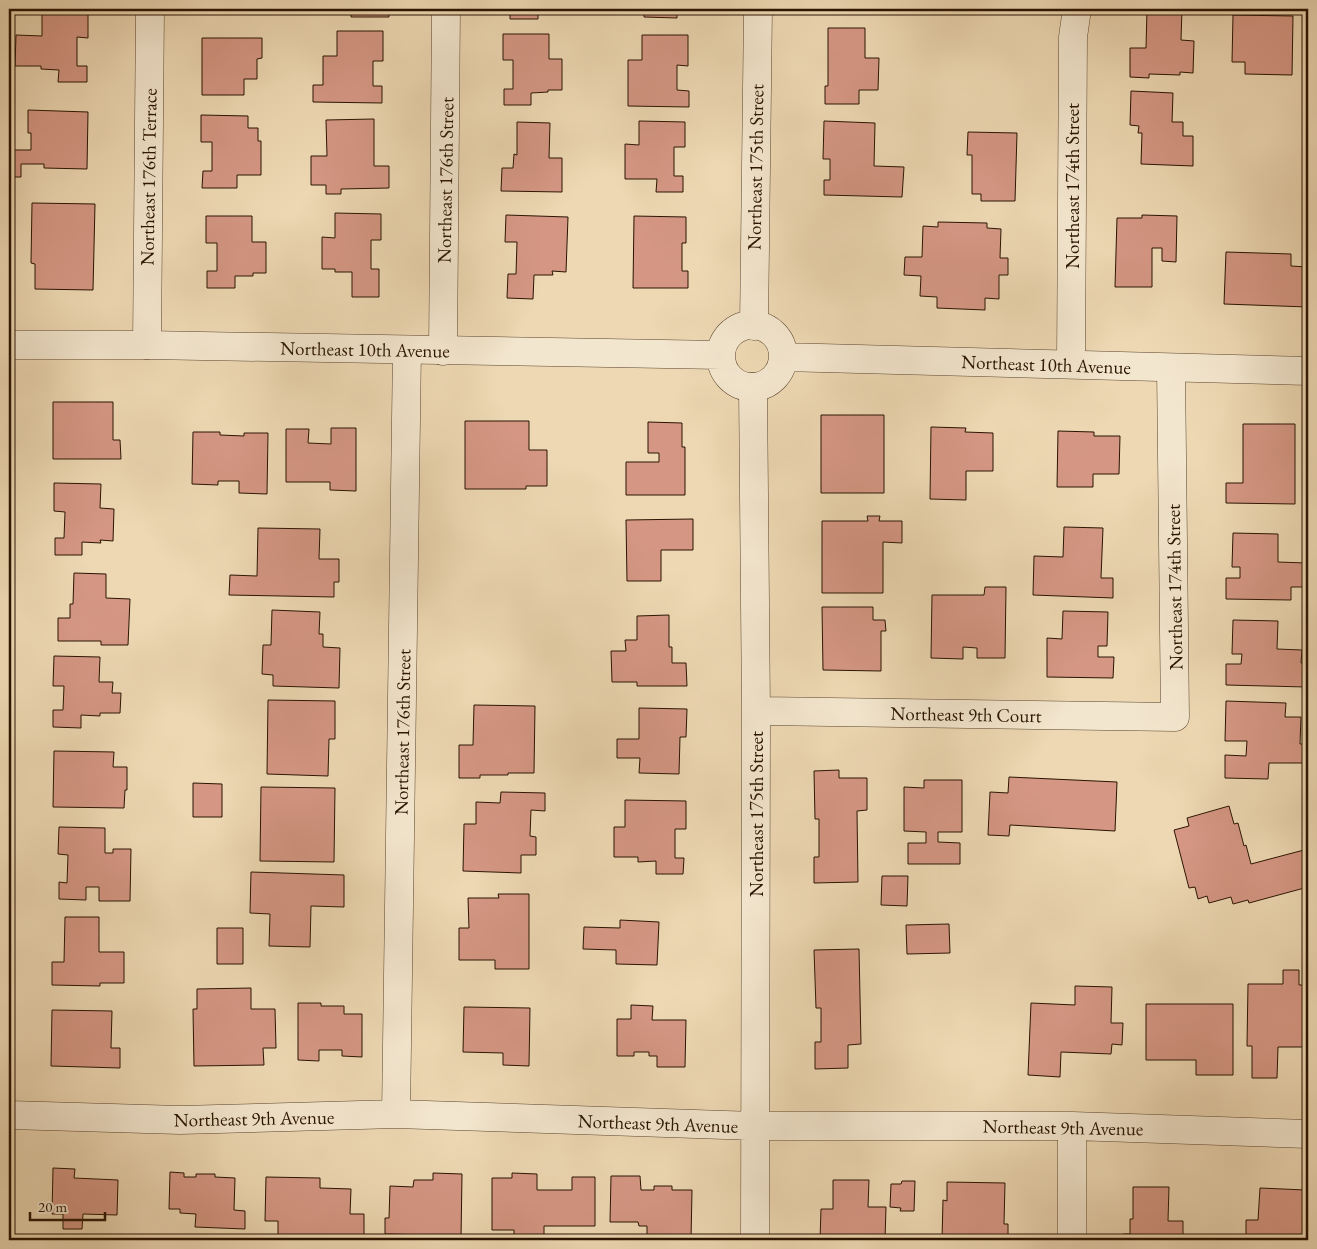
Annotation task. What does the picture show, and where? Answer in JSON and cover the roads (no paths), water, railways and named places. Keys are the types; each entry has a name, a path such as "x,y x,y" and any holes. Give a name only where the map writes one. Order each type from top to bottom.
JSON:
{"street":[{"name":"Northeast 176th Terrace","path":"147,345 150,9"},
{"name":"Northeast 176th Street","path":"443,351 446,9"},
{"name":"Northeast 175th Street","path":"754,326 758,9"},
{"name":"Northeast 174th Street","path":"1071,364 1073,37 1077,9"},
{"path":"754,326 769,330 777,337 782,347 782,367 770,382 761,386 742,386 733,381 723,365 724,345 738,329 754,326"},
{"name":"Northeast 10th Avenue","path":"9,345 147,345 722,356"},
{"name":"Northeast 176th Street","path":"396,1114 407,350"},
{"name":"Northeast 10th Avenue","path":"783,357 1308,371"},
{"name":"Northeast 174th Street","path":"1171,368 1175,717"},
{"name":"Northeast 175th Street","path":"753,387 756,711 755,1240"},
{"name":"Northeast 9th Court","path":"756,711 1175,717"},
{"name":"Northeast 9th Avenue","path":"9,1115 180,1120 396,1114 755,1126 1072,1126 1308,1134"},
{"path":"1072,1126 1072,1240"}]}
